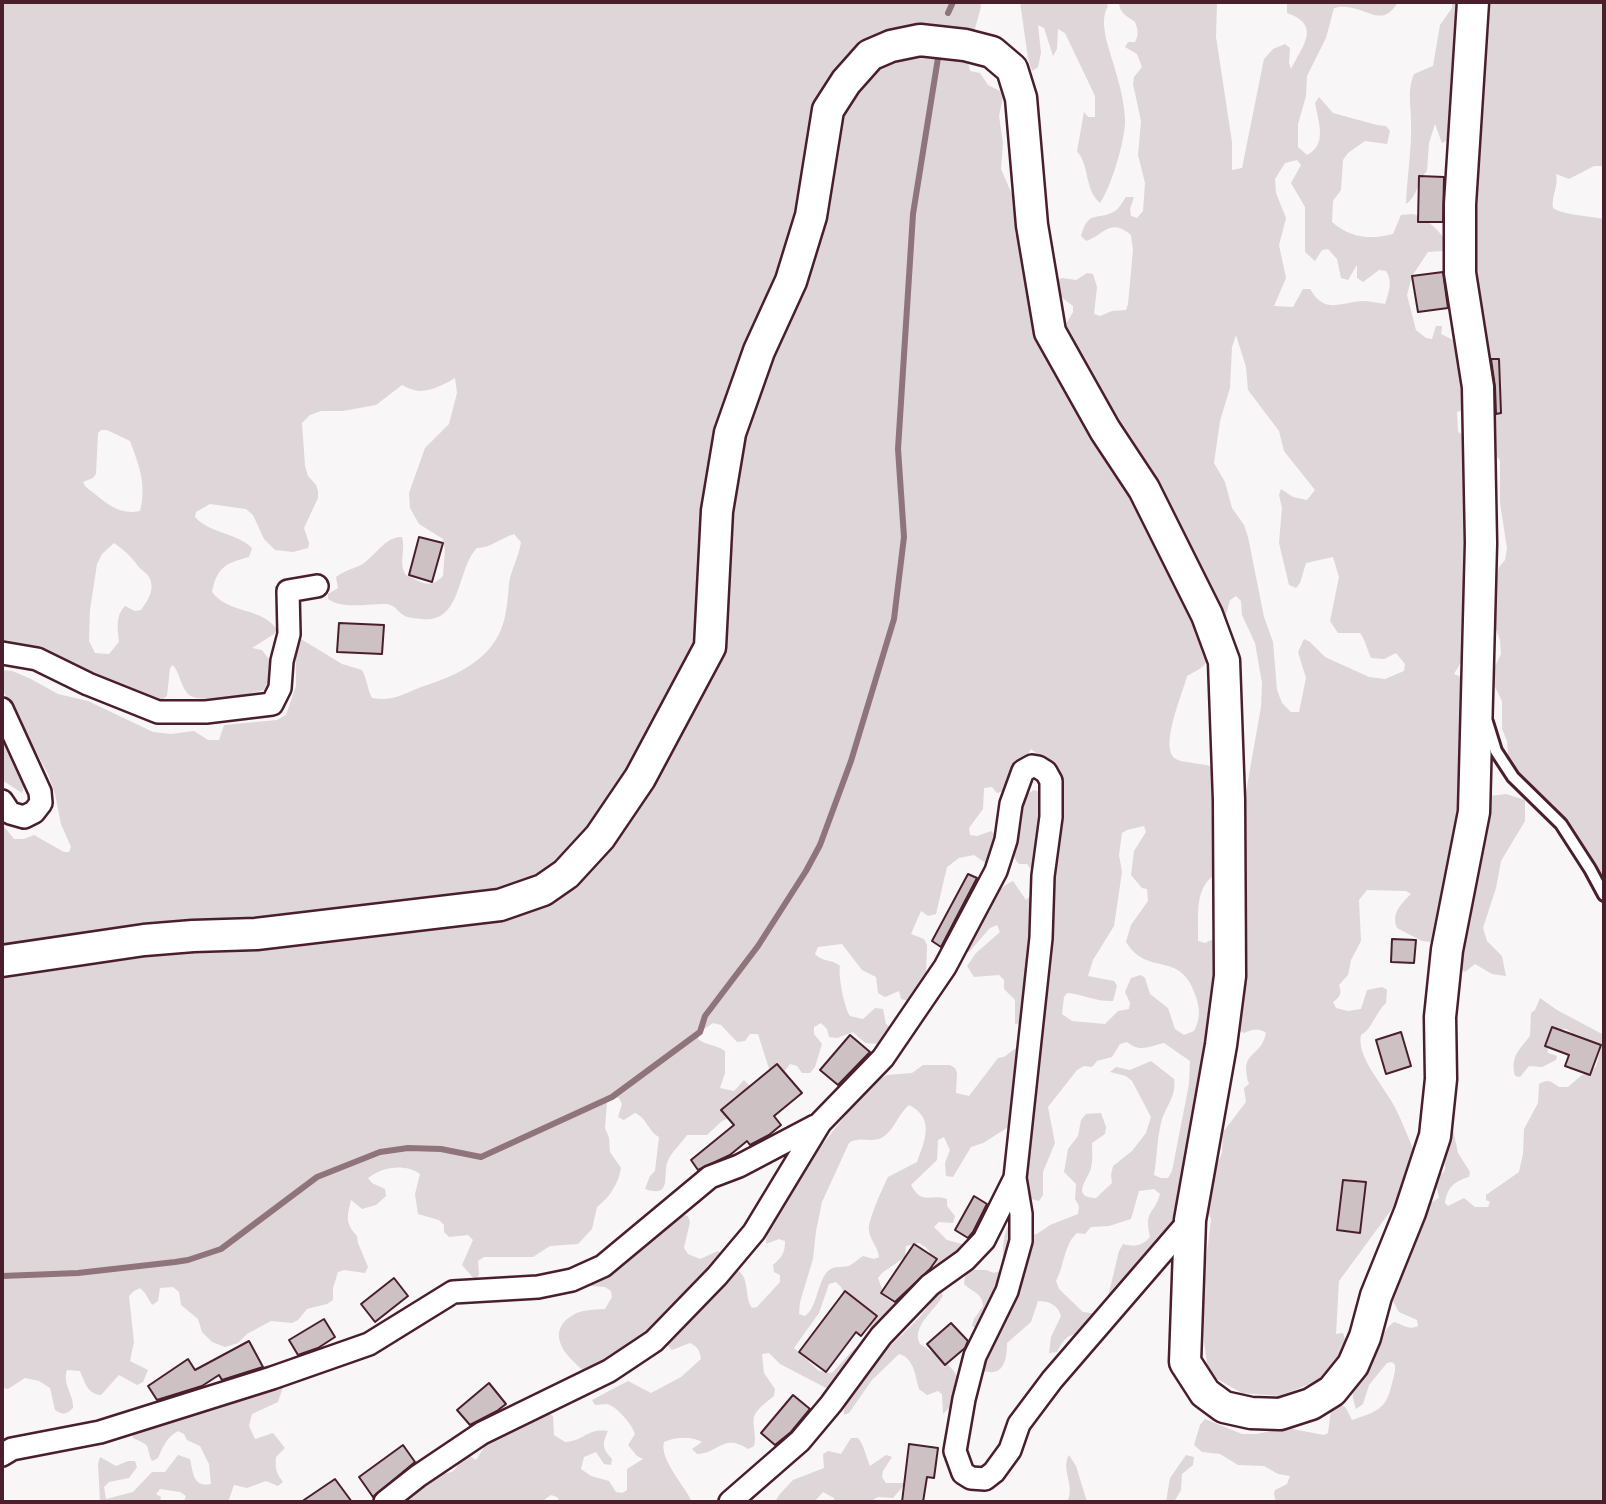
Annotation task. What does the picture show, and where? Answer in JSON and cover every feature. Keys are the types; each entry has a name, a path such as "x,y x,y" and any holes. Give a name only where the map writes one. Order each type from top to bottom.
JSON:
{"street":[{"path":"2,961 144,940 256,934 500,905 543,890 566,874 600,837 640,778 710,647 717,511 730,433 759,351 795,268 811,216 828,110 846,82 870,55 891,46 920,40 965,45 992,52 1012,69 1021,99 1032,225 1050,332 1105,430 1143,489 1207,615 1224,661 1229,800 1230,976 1221,1045 1190,1220 1185,1362 1205,1393 1224,1406 1251,1413 1280,1414 1311,1404 1332,1391 1353,1365 1365,1337 1376,1296 1410,1212 1435,1136 1441,1088 1440,1017 1447,950 1474,811 1481,543 1478,387 1460,273 1460,204 1473,2"},
{"path":"2,653 37,659 88,684 158,712 206,712 272,704 280,688 282,661 289,634 288,592 317,586"},
{"path":"2,709 40,792 41,803 34,813 24,817 10,813 2,801"},
{"path":"385,1502 482,1433 609,1371 654,1341 717,1276 754,1232 820,1123 883,1058 945,967 996,872 1006,840 1011,804 1023,771 1032,766 1046,772 1051,781 1051,817 1043,876 1041,938 1015,1178 1021,1214 1021,1241 1007,1291 975,1356 955,1451 963,1473 971,1478 985,1479 994,1472 1010,1450 1019,1424 1052,1380 1190,1220"},
{"path":"2,1455 12,1449 100,1432 272,1378 369,1344 453,1292 538,1287 572,1280 603,1266 710,1177 739,1166 820,1123"},
{"path":"730,1502 800,1441 881,1336 930,1285 965,1260 984,1240 1015,1178"}],"lane":[{"path":"1478,692 1496,751 1513,777 1561,824 1604,895"}],"shaded area":[{"path":"2,2 980,2 981,7 967,57 970,71 980,73 988,85 1000,91 1003,97 999,116 1003,143 1001,169 1017,206 1015,233 1023,251 1059,383 1083,424 1127,485 1135,507 1154,531 1198,630 1207,657 1204,665 1187,676 1173,720 1170,744 1171,753 1176,759 1213,767 1217,873 1209,879 1201,894 1198,941 1205,943 1211,940 1221,945 1183,1214 1106,1305 1119,1251 1123,1244 1138,1245 1150,1237 1149,1216 1160,1194 1154,1189 1139,1191 1131,1219 1109,1226 1091,1227 1085,1234 1077,1233 1069,1243 1056,1281 1059,1289 1083,1312 1097,1314 1094,1333 1071,1335 1057,1352 1049,1353 1051,1337 1061,1316 1052,1304 1038,1301 1031,1322 1007,1343 1006,1355 1000,1369 984,1371 991,1340 1020,1284 1013,1280 979,1330 972,1326 983,1306 982,1301 979,1295 964,1284 965,1276 971,1270 994,1273 1002,1270 1005,1234 1014,1219 1030,1235 1078,1214 1076,1184 1064,1172 1068,1149 1078,1136 1081,1120 1086,1114 1101,1113 1106,1127 1105,1134 1092,1143 1091,1168 1082,1191 1088,1197 1096,1198 1112,1183 1113,1166 1132,1151 1146,1133 1151,1117 1132,1081 1126,1076 1110,1072 1116,1067 1130,1070 1151,1061 1174,1079 1174,1091 1159,1135 1154,1175 1161,1178 1168,1178 1172,1171 1189,1084 1190,1061 1164,1043 1141,1048 1127,1042 1120,1044 1112,1057 1097,1061 1092,1067 1084,1066 1077,1070 1048,1107 1055,1143 1043,1172 1043,1195 1039,1201 1031,1199 1027,1192 1024,1167 1043,1022 1038,1016 1015,1024 1015,1000 1004,989 1004,980 999,975 974,977 967,966 976,953 1000,932 997,925 990,928 969,952 962,953 982,912 1004,887 1013,881 1026,900 1031,895 1032,871 1027,864 1019,864 1013,853 1022,819 1021,798 1034,790 1042,793 1055,822 1064,810 1054,767 1031,749 1004,791 997,793 992,787 984,788 983,809 969,828 970,835 977,836 991,831 996,836 987,864 974,855 959,858 947,867 936,914 928,916 921,911 911,934 924,939 927,945 926,976 908,1001 901,999 899,991 885,997 878,993 876,977 862,970 842,944 818,947 815,954 818,957 840,966 842,991 850,1016 863,1019 875,1008 883,1009 886,1024 891,1028 880,1044 865,1043 853,1032 837,1038 829,1037 827,1029 821,1023 814,1027 814,1034 822,1044 815,1067 810,1073 802,1073 797,1066 790,1064 781,1076 770,1072 758,1034 750,1034 745,1041 737,1042 721,1025 713,1023 700,1032 698,1039 725,1051 725,1073 720,1088 734,1091 744,1080 750,1086 745,1111 722,1121 707,1135 687,1135 668,1159 665,1185 659,1191 654,1191 645,1189 655,1171 659,1137 635,1113 624,1120 618,1117 622,1104 619,1098 612,1097 607,1102 605,1128 610,1152 621,1168 620,1174 613,1190 597,1207 592,1229 578,1244 550,1246 533,1257 484,1257 478,1261 479,1274 476,1281 462,1265 473,1240 468,1235 449,1237 439,1220 418,1214 415,1194 420,1174 408,1168 387,1169 368,1178 385,1189 386,1196 376,1205 362,1209 351,1200 348,1220 368,1267 365,1273 344,1270 338,1272 333,1288 333,1300 327,1304 307,1309 292,1323 271,1321 247,1334 238,1343 225,1347 212,1342 202,1332 198,1319 181,1305 179,1292 173,1287 160,1288 158,1301 152,1305 140,1288 129,1296 134,1342 130,1361 148,1370 143,1382 137,1385 119,1375 101,1395 90,1390 80,1371 67,1370 66,1380 73,1408 64,1414 55,1410 50,1388 39,1381 25,1378 8,1389 2,1388 2,824 14,839 34,835 64,852 69,852 71,847 61,824 48,774 2,689 2,670 29,678 58,694 88,701 153,732 171,734 194,731 208,740 219,740 224,725 277,720 286,715 296,686 296,636 342,664 362,670 372,698 393,698 461,671 483,656 492,646 504,621 510,579 521,542 514,534 477,548 470,557 452,604 445,613 435,618 407,617 387,604 349,605 328,599 328,594 338,588 336,577 361,565 385,543 396,538 402,537 406,575 429,584 443,576 443,539 419,524 410,508 409,493 425,448 449,424 457,393 455,378 424,391 402,385 376,405 343,411 321,411 310,415 302,423 305,466 318,491 318,498 304,528 308,548 293,552 275,550 264,539 253,515 246,509 210,504 196,512 195,517 201,523 252,548 249,557 224,567 212,592 227,604 263,617 277,630 252,648 262,650 272,663 271,677 264,690 224,698 194,697 185,690 173,665 170,668 167,696 159,702 98,681 73,663 2,648","holes":["107,430 130,441 142,484 140,511 127,512 115,508 88,489 83,482 96,474 98,433","114,543 148,575 152,587 141,610 135,611 125,606 122,610 118,623 119,642 109,654 95,653 89,641 90,610 97,564 102,554","1144,826 1146,832 1134,851 1131,875 1142,888 1147,889 1148,901 1131,925 1126,942 1135,953 1174,968 1191,984 1199,1016 1194,1031 1184,1035 1175,1029 1168,1008 1150,994 1145,978 1141,975 1131,978 1125,992 1130,1003 1129,1009 1118,1011 1105,1024 1072,1021 1062,1014 1067,993 1113,1001 1117,986 1114,981 1088,976 1093,960 1114,926 1122,872 1119,855 1122,833"]},
{"path":"1020,2 1106,2 1108,6 1104,18 1106,39 1123,99 1125,127 1113,175 1100,203 1091,191 1084,163 1077,151 1084,112 1088,117 1095,117 1095,96 1065,33 1058,29 1057,49 1053,56 1044,28 1038,25 1041,53 1038,67 1032,71"},
{"path":"1119,2 1217,2 1216,37 1232,142 1232,170 1242,168 1264,59 1273,49 1285,44 1290,48 1291,69 1307,36 1304,23 1287,13 1287,2 1398,2 1384,15 1354,8 1334,8 1326,38 1307,76 1306,96 1298,124 1298,147 1307,155 1318,145 1320,132 1315,103 1319,97 1333,113 1386,126 1390,131 1387,144 1365,141 1343,160 1341,190 1333,201 1332,222 1353,234 1377,237 1393,234 1401,215 1413,214 1439,231 1447,246 1442,251 1428,252 1412,276 1407,295 1416,330 1432,339 1436,326 1442,326 1441,334 1453,340 1455,353 1465,370 1464,410 1457,412 1458,432 1471,438 1468,650 1454,674 1466,679 1468,771 1442,936 1431,942 1422,941 1397,928 1396,913 1411,894 1406,891 1367,890 1359,900 1361,941 1351,960 1348,975 1339,985 1340,995 1333,1002 1336,1008 1348,1011 1361,1009 1367,990 1382,987 1387,990 1386,1003 1361,1035 1362,1052 1389,1096 1416,1155 1400,1198 1339,1281 1336,1334 1343,1333 1345,1352 1333,1371 1315,1382 1279,1396 1242,1393 1217,1379 1208,1369 1204,1342 1203,1285 1211,1219 1206,1206 1208,1185 1222,1153 1223,1132 1246,1102 1244,1088 1249,1084 1248,1060 1263,1042 1266,1033 1253,1030 1244,1033 1238,1030 1239,999 1245,970 1244,803 1261,707 1262,683 1255,643 1242,615 1241,601 1236,596 1230,600 1221,625 1068,338 1066,324 1073,312 1073,306 1056,293 1056,280 1076,280 1087,273 1093,274 1097,287 1094,314 1100,316 1112,311 1126,310 1128,304 1133,250 1131,235 1112,227 1086,241 1081,236 1087,222 1115,211 1126,197 1134,197 1131,216 1137,218 1143,211 1145,183 1138,155 1141,121 1133,84 1134,77 1142,67 1137,54 1125,47 1128,42 1135,42 1138,32 1135,22 1120,9","holes":["1297,160 1301,165 1291,183 1305,207 1305,252 1315,261 1322,250 1328,249 1337,259 1341,278 1348,280 1357,265 1357,278 1363,282 1379,270 1386,271 1390,283 1385,304 1362,301 1327,304 1321,302 1310,289 1303,289 1293,307 1274,306 1286,278 1279,245 1286,218 1276,193 1275,179 1285,163","1236,335 1246,367 1248,390 1279,431 1284,451 1315,490 1307,500 1293,497 1281,489 1279,495 1282,508 1279,543 1289,585 1296,588 1300,583 1306,563 1333,557 1339,577 1330,621 1338,633 1360,633 1371,658 1384,659 1396,653 1405,664 1404,671 1385,679 1369,677 1325,657 1304,639 1298,652 1306,678 1299,712 1291,712 1282,703 1277,690 1273,642 1264,617 1248,537 1244,525 1232,508 1225,482 1214,463 1220,421 1230,388 1232,347"]},
{"path":"1452,2 1465,2 1453,76 1448,140 1442,143 1435,124 1429,143 1427,171 1413,197 1406,204 1412,80 1414,74 1433,66 1440,25 1452,8"},
{"path":"1480,2 1604,2 1604,166 1594,166 1569,179 1556,174 1553,204 1553,208 1563,212 1604,219 1604,879 1601,880 1592,871 1592,861 1569,835 1553,804 1540,799 1509,767 1507,741 1502,729 1502,701 1493,683 1495,666 1501,654 1500,640 1493,621 1495,582 1499,567 1505,560 1507,548 1500,503 1500,460 1490,450 1491,413 1495,407 1497,383 1496,368 1489,357 1485,356 1465,224 1472,212 1478,186 1475,117"},
{"path":"2,730 25,783 22,793 2,780"},
{"path":"1506,794 1525,800 1525,821 1501,861 1496,888 1483,928 1487,941 1502,956 1506,976 1492,974 1475,964 1465,972 1458,961 1483,803 1490,796"},
{"path":"1540,998 1604,1035 1604,1502 1276,1502 1275,1490 1287,1484 1290,1476 1278,1474 1264,1466 1238,1465 1220,1454 1202,1452 1194,1445 1200,1425 1205,1419 1242,1434 1287,1428 1324,1435 1328,1433 1331,1410 1339,1403 1346,1408 1352,1420 1372,1413 1387,1399 1395,1371 1392,1362 1387,1363 1369,1385 1363,1404 1356,1409 1353,1391 1375,1355 1384,1333 1394,1322 1408,1327 1418,1326 1417,1320 1399,1312 1390,1296 1423,1207 1439,1198 1437,1189 1433,1187 1434,1176 1443,1173 1445,1169 1444,1154 1451,1120 1458,1153 1470,1172 1469,1177 1450,1189 1445,1203 1448,1206 1464,1198 1475,1207 1488,1207 1490,1202 1486,1200 1486,1195 1519,1172 1524,1129 1538,1103 1539,1084 1548,1081 1559,1087 1568,1087 1582,1075 1591,1073 1596,1066 1600,1052 1562,1029 1552,1036 1549,1044 1548,1053 1557,1056 1556,1060 1542,1067 1529,1066 1520,1077 1515,1076 1515,1059 1530,1036 1531,1013"},
{"path":"1020,1045 1010,1126 983,1143 971,1147 953,1177 946,1176 945,1163 950,1150 944,1137 938,1140 937,1160 911,1185 923,1197 947,1199 947,1206 955,1216 953,1223 939,1222 934,1227 947,1240 966,1245 939,1272 924,1246 919,1243 906,1246 905,1257 878,1278 885,1297 896,1305 875,1336 869,1334 871,1321 846,1299 841,1287 836,1282 829,1284 819,1313 794,1348 819,1371 832,1373 855,1348 857,1354 830,1390 780,1364 769,1353 762,1354 764,1373 775,1389 774,1396 755,1414 754,1446 748,1449 727,1443 697,1454 692,1449 702,1442 698,1440 683,1438 664,1442 665,1456 692,1502 560,1502 557,1497 551,1495 541,1502 399,1502 433,1476 452,1472 457,1467 458,1453 465,1453 476,1460 491,1437 547,1413 553,1416 554,1435 565,1442 595,1431 608,1431 604,1446 612,1459 611,1465 604,1464 596,1452 584,1457 581,1469 591,1476 609,1481 616,1492 627,1490 627,1469 643,1459 628,1445 635,1434 634,1430 614,1408 607,1404 595,1405 592,1400 628,1381 651,1393 681,1377 701,1356 697,1348 690,1343 672,1350 667,1345 669,1338 647,1340 626,1347 601,1369 590,1372 583,1370 563,1349 559,1331 566,1320 577,1313 605,1309 612,1297 611,1291 605,1287 591,1286 587,1280 668,1218 688,1216 690,1222 684,1248 688,1254 700,1259 718,1251 723,1255 726,1274 739,1271 745,1279 752,1308 757,1307 780,1282 780,1275 774,1272 773,1265 779,1260 785,1245 785,1241 779,1239 766,1244 767,1230 798,1175 869,1086 887,1075 912,1073 923,1065 950,1065 957,1073 956,1093 969,1096 998,1058 1004,1057","holes":["909,1105 917,1110 926,1130 917,1162 888,1177 870,1220 870,1234 879,1257 874,1259 863,1256 849,1266 829,1270 809,1312 805,1316 799,1314 813,1259 822,1202 849,1143 879,1139 891,1130"]},
{"path":"940,1291 943,1296 921,1325 918,1338 920,1344 941,1358 956,1374 959,1393 954,1403 943,1414 942,1394 938,1391 927,1395 919,1389 911,1363 899,1354 872,1380 849,1413 844,1415 846,1403 861,1378 916,1321"},
{"path":"277,1383 283,1387 278,1402 252,1414 249,1426 255,1439 273,1433 285,1448 276,1457 276,1470 283,1482 278,1486 266,1481 247,1488 234,1485 228,1502 184,1502 186,1496 180,1492 160,1489 156,1494 161,1497 160,1502 100,1502 100,1457 116,1466 135,1461 137,1467 129,1478 109,1482 104,1487 106,1499 133,1492 152,1472 165,1472 178,1455 190,1459 197,1481 205,1485 211,1484 209,1464 200,1446 187,1440 184,1434 178,1431 171,1436 158,1458 152,1461 147,1446 133,1438 132,1431"},
{"path":"851,1438 858,1438 870,1466 886,1455 892,1457 882,1477 886,1483 906,1483 893,1498 878,1497 874,1502 834,1502 834,1498 823,1492 814,1502 775,1502 793,1480 824,1468 823,1454 828,1451 841,1454"},
{"path":"1069,1455 1076,1466 1087,1502 1067,1502 1070,1490 1066,1466"},
{"path":"1186,1455 1194,1457 1193,1465 1182,1474 1181,1490 1174,1502 1166,1502 1170,1478"}],"building":[{"path":"1419,176 1444,177 1443,222 1418,222"},
{"path":"1443,272 1448,308 1418,312 1412,276"},
{"path":"1491,359 1499,359 1501,413 1496,414 1495,387"},
{"path":"419,537 443,543 432,582 409,575"},
{"path":"339,623 384,625 382,654 337,652"},
{"path":"968,874 977,878 941,947 932,941"},
{"path":"1392,939 1416,940 1414,963 1391,962"},
{"path":"1552,1027 1601,1045 1590,1075 1565,1066 1569,1055 1545,1046"},
{"path":"1401,1032 1411,1066 1386,1074 1376,1040"},
{"path":"850,1035 870,1052 838,1085 820,1070"},
{"path":"777,1064 802,1093 774,1116 781,1125 769,1135 750,1145 747,1141 730,1155 698,1170 691,1160 734,1125 721,1110"},
{"path":"1343,1180 1366,1182 1360,1233 1337,1230"},
{"path":"974,1196 987,1204 968,1238 955,1230"},
{"path":"914,1244 937,1259 895,1302 881,1293"},
{"path":"394,1278 408,1296 375,1322 361,1304"},
{"path":"845,1291 877,1316 861,1336 856,1332 826,1372 799,1352"},
{"path":"324,1319 335,1337 318,1348 298,1355 289,1340"},
{"path":"951,1323 968,1341 965,1348 945,1365 927,1344"},
{"path":"249,1341 263,1367 222,1380 219,1375 202,1386 157,1400 148,1386 188,1359 195,1370"},
{"path":"489,1383 506,1404 470,1425 457,1410"},
{"path":"793,1395 810,1409 791,1432 775,1445 761,1433"},
{"path":"909,1444 938,1448 934,1478 927,1477 923,1502 902,1502"},
{"path":"403,1445 415,1462 373,1497 359,1477"},
{"path":"335,1479 352,1502 301,1502"}],"waterway":[{"path":"948,13 953,2"},
{"path":"2,1276 78,1273 175,1262 221,1249 317,1177 380,1152 408,1148 441,1149 481,1157 612,1097 700,1032 705,1016 758,946 820,845 851,761 894,619 904,537 898,449 913,214 938,58"}]}
